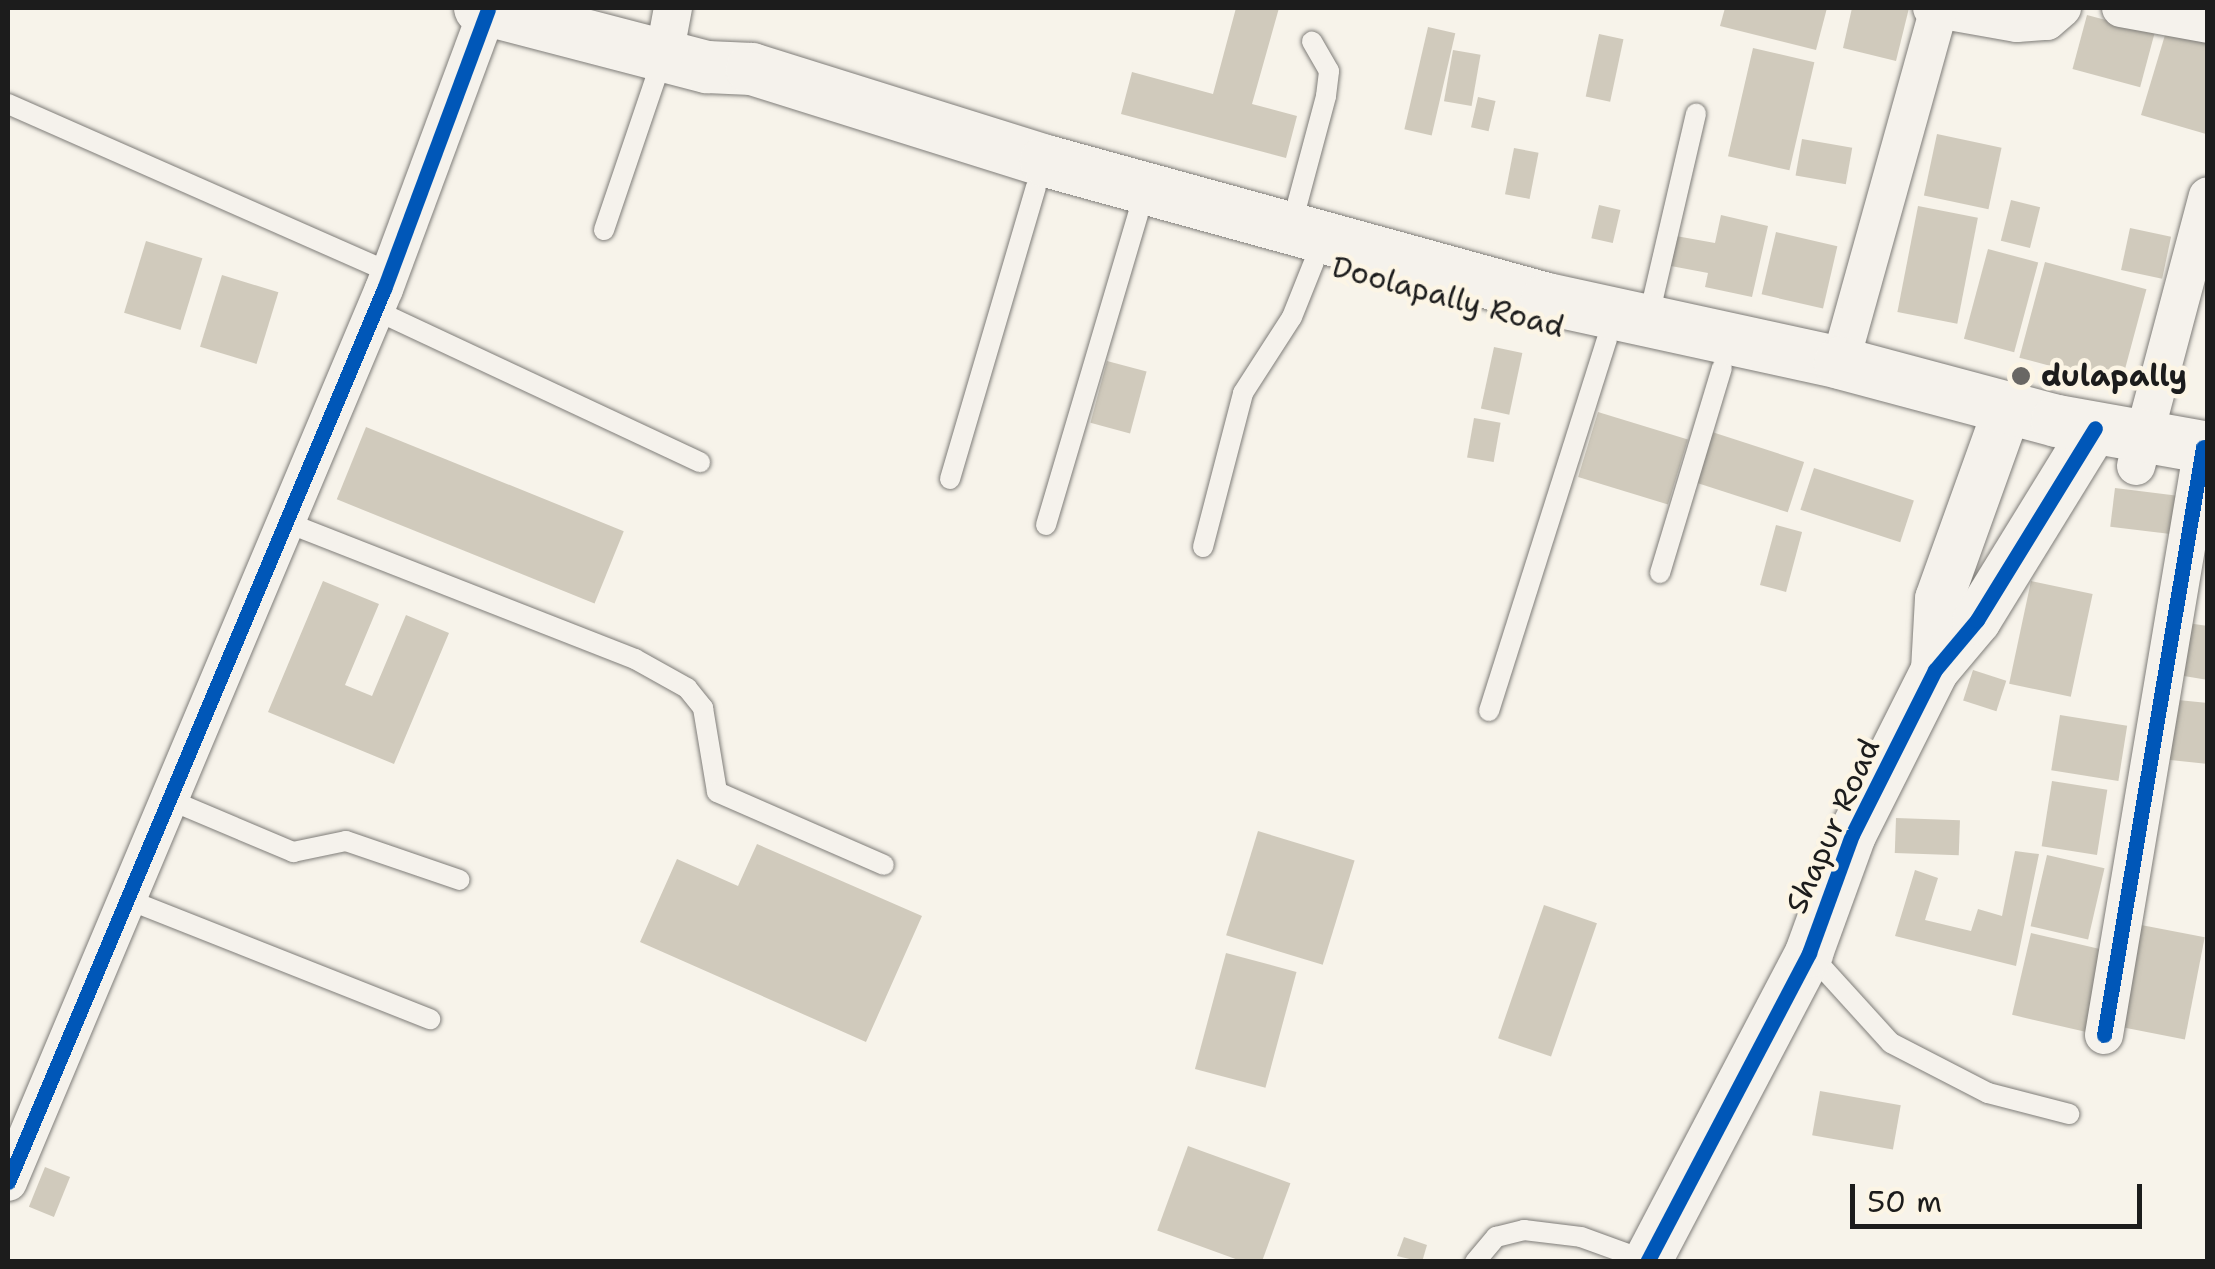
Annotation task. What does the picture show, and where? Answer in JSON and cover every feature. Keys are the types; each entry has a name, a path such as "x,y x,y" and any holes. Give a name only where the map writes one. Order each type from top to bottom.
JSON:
{"main road":[{"name":"Doolapally Road","path":"484,9 597,22 681,43 1302,246 1627,330 1840,363 2003,422"},
{"name":"Doolapally Road","path":"681,43 732,94 1036,187 1138,214 1302,246"},
{"name":"Doolapally Road","path":"1627,330 1722,368 2204,463"}],"street":[{"path":"1840,363 1936,8 2018,23 2047,21 2062,8"},
{"path":"2121,8 2208,24"},
{"path":"8,1182 130,900 283,521 375,310 484,9"},
{"path":"2114,445 2208,196"},
{"path":"1935,670 1939,599 2003,422"},
{"name":"Shapur Road","path":"1647,1261 1808,953 1852,835 1935,670 2114,445"},
{"path":"2104,1036 2204,463"}],"lane":[{"path":"1203,547 1243,393 1292,318 1329,70 1312,41"},
{"path":"604,230 681,43"},
{"path":"8,104 390,272"},
{"path":"1489,710 1627,330 1696,113"},
{"path":"950,478 1036,187"},
{"path":"1046,525 1138,214"},
{"path":"375,310 700,462"},
{"path":"1660,574 1722,368"},
{"path":"283,521 635,658 687,688 703,708 716,792 884,865"},
{"path":"170,800 293,852 346,841 460,880"},
{"path":"130,900 430,1019"},
{"path":"1808,953 1892,1043 1988,1092 2068,1114"},
{"path":"1475,1262 1496,1238 1524,1230 1581,1238 1647,1261"}],"building":[{"path":"1236,8 1279,8 1252,104 1297,116 1286,158 1121,114 1132,72 1213,94"},
{"path":"1725,8 1827,8 1816,50 1720,26"},
{"path":"1852,8 1909,8 1896,61 1843,48"},
{"path":"2087,15 2155,33 2140,87 2073,69"},
{"path":"2168,25 2208,37 2206,134 2141,115"},
{"path":"1428,27 1455,33 1432,136 1404,129"},
{"path":"1599,34 1623,39 1610,102 1586,97"},
{"path":"1753,48 1814,62 1789,170 1728,156"},
{"path":"1453,50 1481,55 1472,106 1444,101"},
{"path":"1478,97 1496,101 1489,131 1471,127"},
{"path":"1937,134 2002,148 1988,209 1924,196"},
{"path":"1802,139 1852,148 1846,184 1796,175"},
{"path":"1514,148 1539,153 1530,199 1505,194"},
{"path":"2011,200 2040,207 2030,248 2001,241"},
{"path":"1599,205 1620,210 1613,243 1591,238"},
{"path":"1918,206 1978,218 1957,324 1897,312"},
{"path":"1721,215 1768,226 1752,297 1705,287 1708,273 1671,266 1676,236 1715,243"},
{"path":"2130,228 2171,237 2162,279 2121,270"},
{"path":"1776,232 1837,246 1823,309 1762,294"},
{"path":"146,241 202,258 180,330 124,313"},
{"path":"1988,249 2038,262 2014,352 1964,339"},
{"path":"2045,262 2146,289 2121,385 2019,358"},
{"path":"222,275 278,292 256,364 200,347"},
{"path":"1494,347 1522,353 1509,415 1481,409"},
{"path":"1107,361 1147,372 1130,433 1090,423"},
{"path":"1598,412 1688,439 1668,505 1578,477"},
{"path":"1474,418 1501,423 1494,462 1467,457"},
{"path":"366,427 624,531 595,603 337,499"},
{"path":"1709,431 1804,462 1788,512 1693,481"},
{"path":"1814,468 1914,500 1900,542 1800,510"},
{"path":"2115,488 2183,496 2179,535 2110,527"},
{"path":"1776,525 1802,532 1786,592 1760,585"},
{"path":"323,581 379,604 345,685 372,696 406,615 449,633 394,764 268,712"},
{"path":"2031,581 2093,594 2071,697 2009,684"},
{"path":"2180,622 2208,626 2208,680 2172,674"},
{"path":"1973,670 2006,681 1996,711 1963,700"},
{"path":"2168,699 2208,703 2208,764 2161,759"},
{"path":"2060,715 2127,726 2118,781 2051,770"},
{"path":"2052,781 2107,790 2097,855 2042,846"},
{"path":"1896,818 1960,820 1959,855 1895,853"},
{"path":"1258,831 1355,861 1323,965 1226,935"},
{"path":"757,844 922,916 866,1042 640,942 677,859 738,886"},
{"path":"2015,851 2039,854 2016,966 1895,936 1915,870 1938,878 1925,920 1971,931 1978,909 2002,916"},
{"path":"2047,855 2104,868 2088,939 2031,926"},
{"path":"1544,905 1597,923 1551,1057 1498,1038"},
{"path":"2136,924 2205,937 2185,1039 2116,1026"},
{"path":"2031,933 2113,952 2094,1034 2012,1015"},
{"path":"1226,953 1297,972 1265,1088 1195,1069"},
{"path":"1820,1091 1901,1105 1893,1150 1812,1135"},
{"path":"1188,1146 1290,1183 1262,1262 1244,1262 1157,1231"},
{"path":"45,1167 70,1177 54,1217 29,1207"},
{"path":"1404,1237 1427,1245 1422,1262 1397,1256"}],"cycle path":[{"path":"8,1182 384,289 488,10"},
{"path":"1647,1262 1809,953 1852,835 1935,670 1977,620 2095,428"},
{"path":"2104,1035 2203,447"}],"place":[{"name":"dulapally","path":"2021,376"}]}
